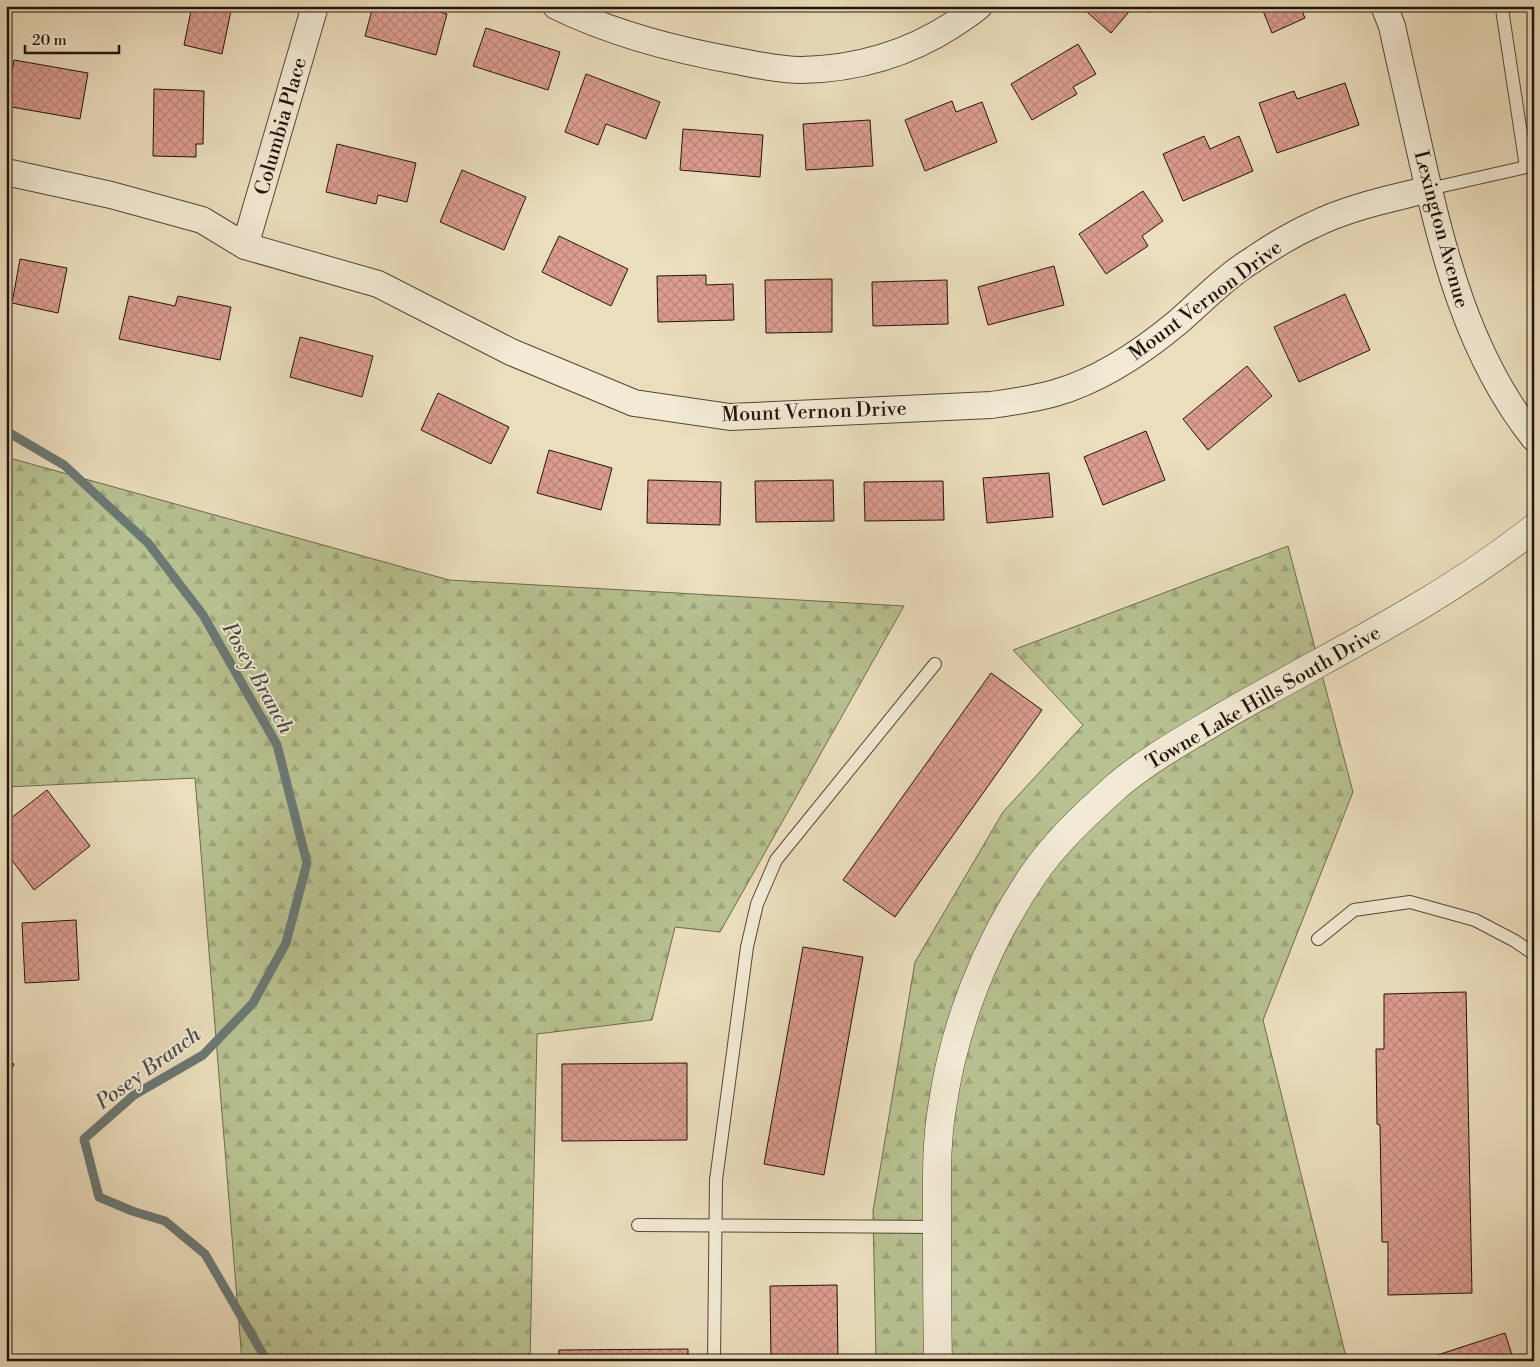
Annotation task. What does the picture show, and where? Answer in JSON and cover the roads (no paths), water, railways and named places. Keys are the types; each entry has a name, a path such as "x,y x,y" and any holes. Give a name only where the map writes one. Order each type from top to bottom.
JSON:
{"street":[{"name":"Columbia Place","path":"245,246 316,6"},
{"path":"556,6 616,31 661,45 706,56 799,70 846,66 891,56 934,37 979,6"},
{"name":"Lexington Avenue","path":"1384,6 1392,26 1444,251 1458,297 1475,339 1495,378 1522,423 1534,438"},
{"name":"Mount Vernon Drive","path":"6,172 111,195 202,220 245,246 378,284 512,352 634,403 730,417 991,405 1026,400 1055,393 1089,381 1116,366 1179,321 1214,289 1252,260 1295,234 1336,215 1384,200 1429,189"},
{"name":"Towne Lake Hills South Drive","path":"938,1361 938,1161 942,1109 953,1052 968,1002 990,950 1010,910 1035,873 1060,842 1090,812 1120,784 1155,758 1218,719 1427,602 1476,570 1534,528"}],"lane":[{"path":"1429,189 1474,180 1530,165 1502,9 1509,6"},
{"path":"714,1361 716,1180 747,947 757,904 776,860 935,664"},
{"path":"1318,939 1354,910 1410,902 1475,920 1515,941 1534,954"},
{"path":"638,1225 937,1227"}],"waterway":[{"name":"Posey Branch","path":"6,431 64,465 148,543 203,615 277,745 307,863 286,943 253,1003 203,1055 134,1095 84,1139 99,1197 132,1211 165,1221 205,1254 267,1361"}]}
